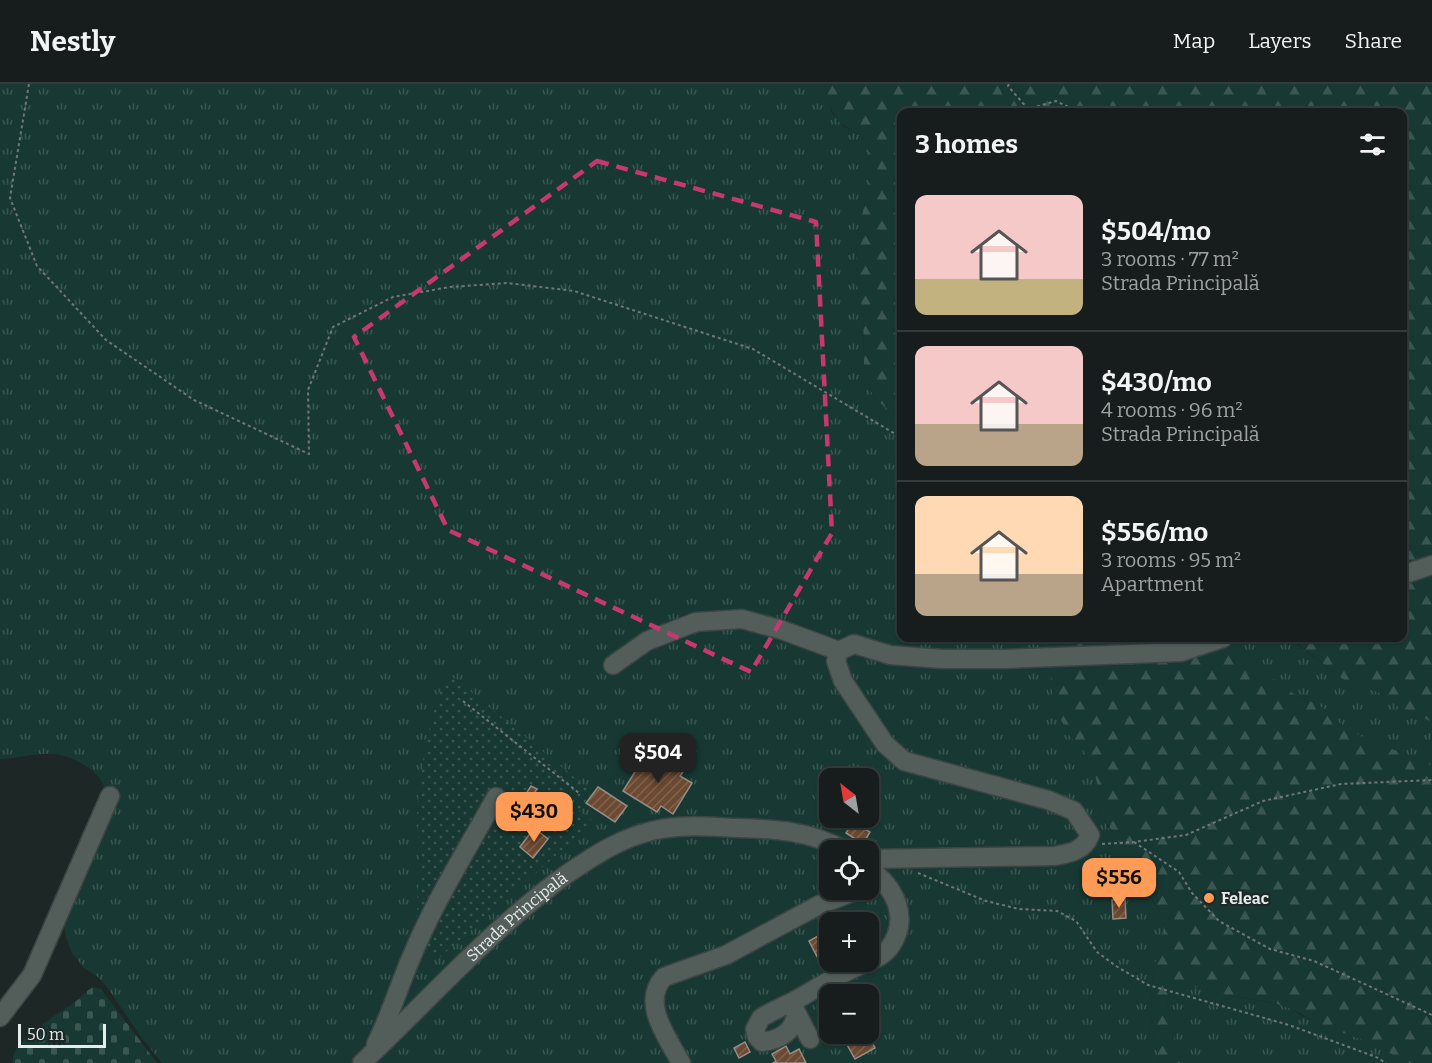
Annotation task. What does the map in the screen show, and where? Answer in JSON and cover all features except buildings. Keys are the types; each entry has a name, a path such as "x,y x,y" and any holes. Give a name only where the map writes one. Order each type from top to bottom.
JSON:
{"street":[{"path":"1407,573 1432,565"},
{"path":"613,665 647,641 696,621 742,619 782,630 839,651 854,644 890,655 942,659 1181,652 1211,642"},
{"path":"839,651 836,661 843,681 885,744 904,761 1048,800 1074,811 1090,835 1087,844 1074,852 1055,856 879,868"},
{"path":"1,1015 32,975 110,796"},
{"path":"367,1059 387,1021 411,957 496,797"},
{"name":"Strada Principală","path":"367,1059 495,933 535,897 607,847 657,829 682,827 778,829 803,833 824,840"},
{"path":"810,1040 793,1007 852,969 871,961 890,946 899,920 895,898 884,879 879,875"},
{"path":"681,1063 654,1008 654,995 659,982 664,977 726,956 832,900"}],"path":[{"path":"28,84 10,198 37,266 106,340 194,400 309,454 308,390 333,327 393,297 450,287 507,283 574,291 753,349 897,435"},
{"path":"1009,84 1008,86 1027,108"},
{"path":"1032,108 1056,101 1071,108"},
{"path":"463,701 579,793"},
{"path":"1087,844 1134,842 1186,835 1263,801 1341,784 1432,780"},
{"path":"1134,842 1179,872 1192,892 1219,921 1270,949 1314,961 1432,1015"},
{"path":"919,873 986,901 1019,909 1057,911 1076,921 1097,952 1148,985 1289,1025 1376,1057 1386,1063"}],"highlighted area":[{"path":"597,161 816,222 832,533 751,672 448,530 354,337"}],"green space":[{"path":"0,84 824,84 832,113 843,126 859,135 865,142 871,159 871,177 856,240 858,292 863,309 864,364 871,391 875,399 897,417 897,642 1050,642 1051,686 1057,713 1070,736 1083,750 1092,766 1097,783 1100,809 1107,826 1137,860 1153,902 1163,917 1164,935 1153,970 1151,1013 1152,1032 1160,1063 162,1063 109,990 98,977 83,967 72,953 66,937 63,919 106,800 101,780 95,773 74,760 54,754 0,759"},
{"path":"824,84 1432,84 1432,722 1401,708 1378,692 1344,680 1298,644 1292,642 1407,642 1407,108 897,108 897,417 875,399 864,364 863,309 858,292 856,240 871,177 871,159 865,142 859,135 837,121 826,97"},
{"path":"1050,642 1208,642 1242,663 1259,668 1294,694 1319,705 1339,723 1369,741 1432,766 1432,1063 1406,1063 1375,1044 1315,1023 1300,1013 1275,1003 1215,993 1188,985 1173,991 1167,1004 1180,1063 1160,1063 1152,1032 1151,1013 1153,970 1164,935 1163,917 1149,894 1137,860 1119,841 1103,818 1092,766 1083,750 1070,736 1057,713 1051,686"},
{"path":"1208,642 1291,642 1297,644 1344,680 1378,692 1401,708 1432,722 1432,766 1369,741 1346,728 1331,717 1326,710 1294,694 1274,679 1242,663"},
{"path":"449,674 592,792 579,811 594,822 439,958 416,936 419,863 417,808 425,747 438,695"},
{"path":"1188,985 1215,993 1284,1005 1315,1023 1375,1044 1406,1063 1180,1063 1167,1004 1173,991"},
{"path":"93,987 101,989 157,1063 13,1063 14,1055 27,1037"}],"place":[{"name":"Feleac","path":"1209,898"}]}
